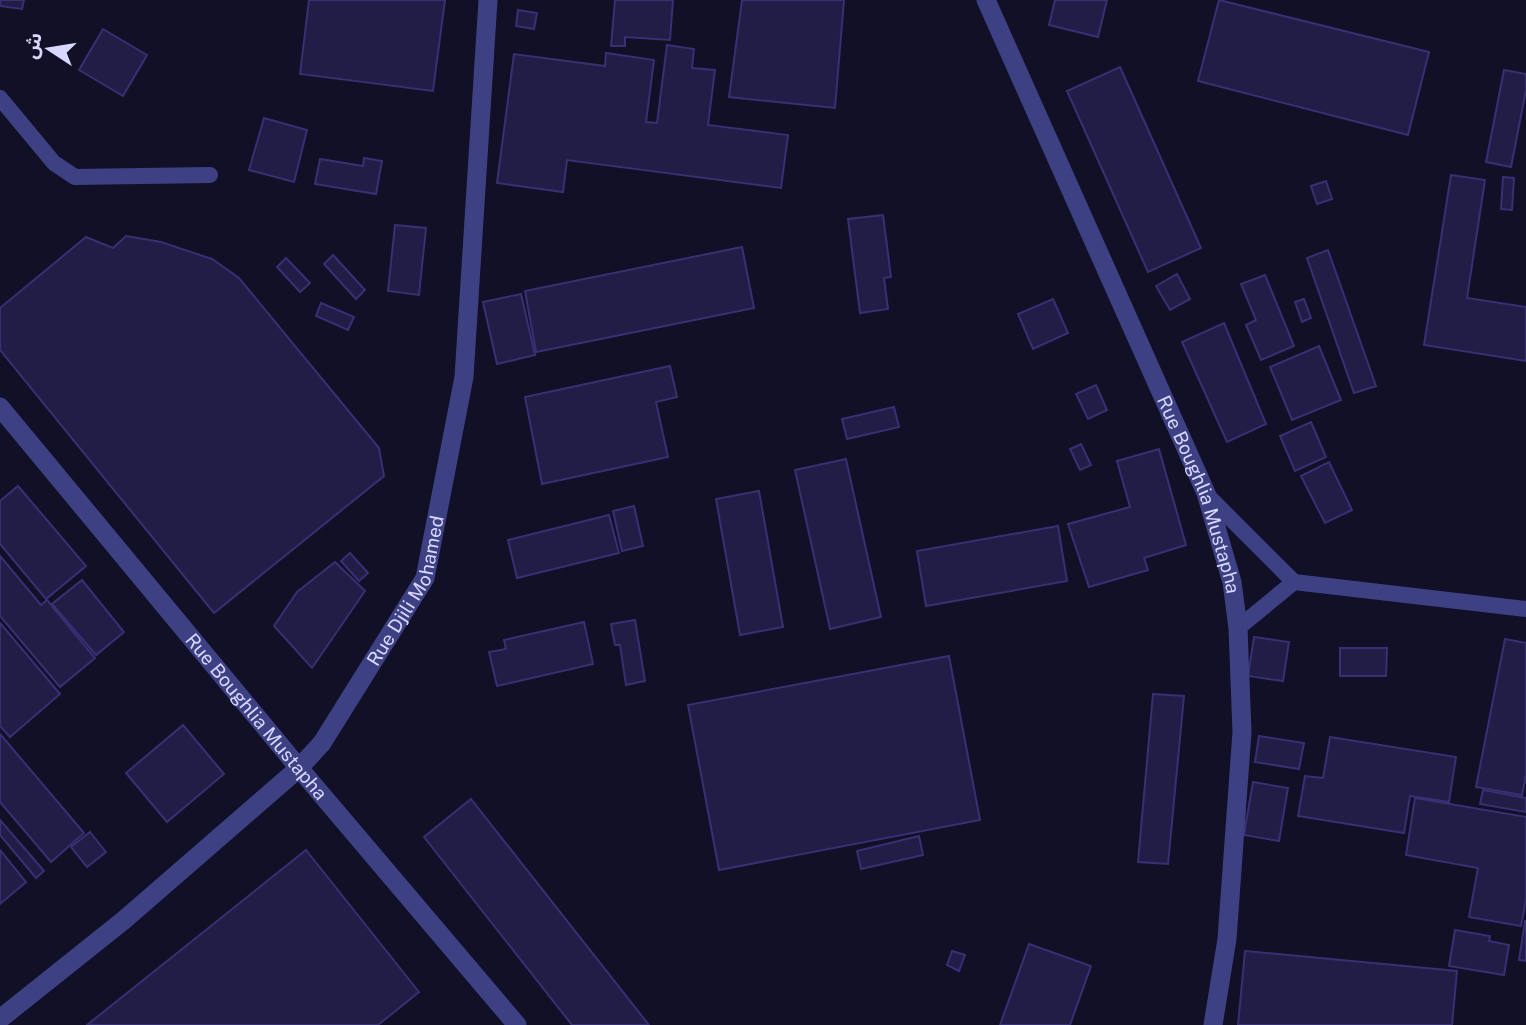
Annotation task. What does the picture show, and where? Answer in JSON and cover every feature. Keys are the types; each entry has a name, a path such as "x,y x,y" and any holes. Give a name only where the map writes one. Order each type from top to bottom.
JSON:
{"street":[{"name":"Rue Djili Mohamed","path":"0,1019 124,920 299,768 322,743 425,578 464,377 488,0"},
{"name":"Rue Boughlia Mustapha","path":"986,0 1206,494 1232,582 1238,628 1242,733 1227,939 1213,1025"},
{"name":"Rue Boughlia Mustapha","path":"0,407 299,768 517,1025"}],"lane":[{"path":"0,98 54,163 75,177 210,175"},
{"path":"1206,494 1294,582 1526,609"},
{"path":"1238,628 1294,582"}],"building":[{"path":"0,0 24,0 22,9 0,6"},
{"path":"309,0 445,0 433,91 300,74"},
{"path":"615,0 673,0 670,40 625,37 625,46 611,46"},
{"path":"742,0 844,0 835,108 729,97"},
{"path":"1055,0 1107,0 1098,37 1049,25"},
{"path":"1219,0 1429,52 1408,135 1198,81"},
{"path":"518,10 537,13 534,29 516,26"},
{"path":"103,29 147,55 123,96 79,70"},
{"path":"667,45 694,49 692,68 715,70 708,125 788,135 781,188 567,160 563,192 497,183 514,54 605,66 606,53 654,60 646,122 657,123"},
{"path":"1120,67 1201,248 1148,272 1067,91"},
{"path":"1504,70 1526,74 1526,90 1511,167 1486,162"},
{"path":"264,118 307,130 294,182 249,170"},
{"path":"364,158 382,161 376,194 315,184 320,159 363,166"},
{"path":"1451,175 1485,180 1467,298 1526,307 1526,361 1424,345"},
{"path":"1503,177 1514,178 1512,210 1501,209"},
{"path":"1326,181 1332,199 1317,204 1311,186"},
{"path":"883,215 891,277 884,278 888,309 860,313 848,219"},
{"path":"395,225 426,228 419,295 388,291"},
{"path":"126,236 161,242 212,259 239,278 379,448 384,476 214,613 0,350 0,308 86,237 113,248"},
{"path":"742,247 754,308 536,352 525,291"},
{"path":"1328,250 1376,386 1354,393 1307,258"},
{"path":"333,255 365,290 356,299 324,264"},
{"path":"286,258 310,283 300,292 277,267"},
{"path":"1177,274 1190,299 1170,310 1156,286"},
{"path":"1265,275 1294,346 1261,360 1246,325 1256,320 1241,284"},
{"path":"521,294 535,355 497,364 483,302"},
{"path":"1053,299 1068,333 1033,349 1018,314"},
{"path":"1304,299 1311,318 1302,322 1295,302"},
{"path":"321,303 354,317 348,330 316,316"},
{"path":"1224,323 1266,424 1227,442 1182,342"},
{"path":"1319,346 1341,400 1292,420 1270,367"},
{"path":"670,366 677,397 656,402 668,457 542,484 525,397"},
{"path":"1096,385 1107,410 1088,419 1076,394"},
{"path":"894,407 899,427 847,439 842,419"},
{"path":"1311,422 1326,457 1295,471 1280,436"},
{"path":"1081,444 1091,465 1080,470 1070,449"},
{"path":"1159,449 1186,545 1144,558 1148,570 1089,587 1068,524 1130,507 1117,461"},
{"path":"846,459 881,617 830,629 795,470"},
{"path":"1329,462 1352,510 1325,523 1301,476"},
{"path":"18,486 86,566 46,599 0,544 0,501"},
{"path":"759,491 783,627 740,635 716,499"},
{"path":"634,506 643,546 622,551 613,511"},
{"path":"609,515 619,553 517,578 508,540"},
{"path":"1058,526 1067,581 926,606 917,551"},
{"path":"350,553 368,573 359,581 341,561"},
{"path":"0,556 41,605 47,600 95,658 60,687 0,616"},
{"path":"335,562 365,591 312,668 274,626 297,592"},
{"path":"82,580 124,632 96,655 52,604"},
{"path":"635,620 645,681 626,685 620,645 615,645 611,624"},
{"path":"584,622 593,664 497,686 489,652 506,649 504,640"},
{"path":"0,623 60,694 10,737 0,726"},
{"path":"1254,637 1289,642 1283,681 1248,676"},
{"path":"1505,639 1526,643 1526,775 1522,795 1476,787"},
{"path":"1340,648 1387,648 1386,676 1340,676"},
{"path":"949,656 980,820 719,870 688,705"},
{"path":"1153,694 1184,696 1168,864 1138,862"},
{"path":"183,725 224,774 167,822 126,773"},
{"path":"0,734 84,833 51,862 0,802"},
{"path":"1259,736 1304,743 1299,769 1255,762"},
{"path":"1330,737 1456,757 1449,802 1410,796 1404,833 1298,816 1305,776 1323,778"},
{"path":"1253,782 1288,788 1279,841 1244,835"},
{"path":"1483,790 1526,798 1526,812 1480,804"},
{"path":"1415,798 1526,817 1526,900 1521,926 1469,917 1478,868 1406,855"},
{"path":"471,799 649,1025 572,1025 424,837"},
{"path":"0,820 44,871 36,878 0,835"},
{"path":"90,832 106,852 87,867 71,847"},
{"path":"919,836 923,855 861,869 857,851"},
{"path":"0,850 26,882 0,904"},
{"path":"306,850 419,992 378,1025 87,1025"},
{"path":"1526,921 1526,961 1519,960"},
{"path":"1455,930 1490,936 1489,941 1509,945 1504,975 1449,966"},
{"path":"1029,944 1091,966 1070,1025 1000,1025"},
{"path":"952,951 965,955 959,971 947,965"},
{"path":"1245,951 1457,971 1452,1025 1238,1025"}]}
